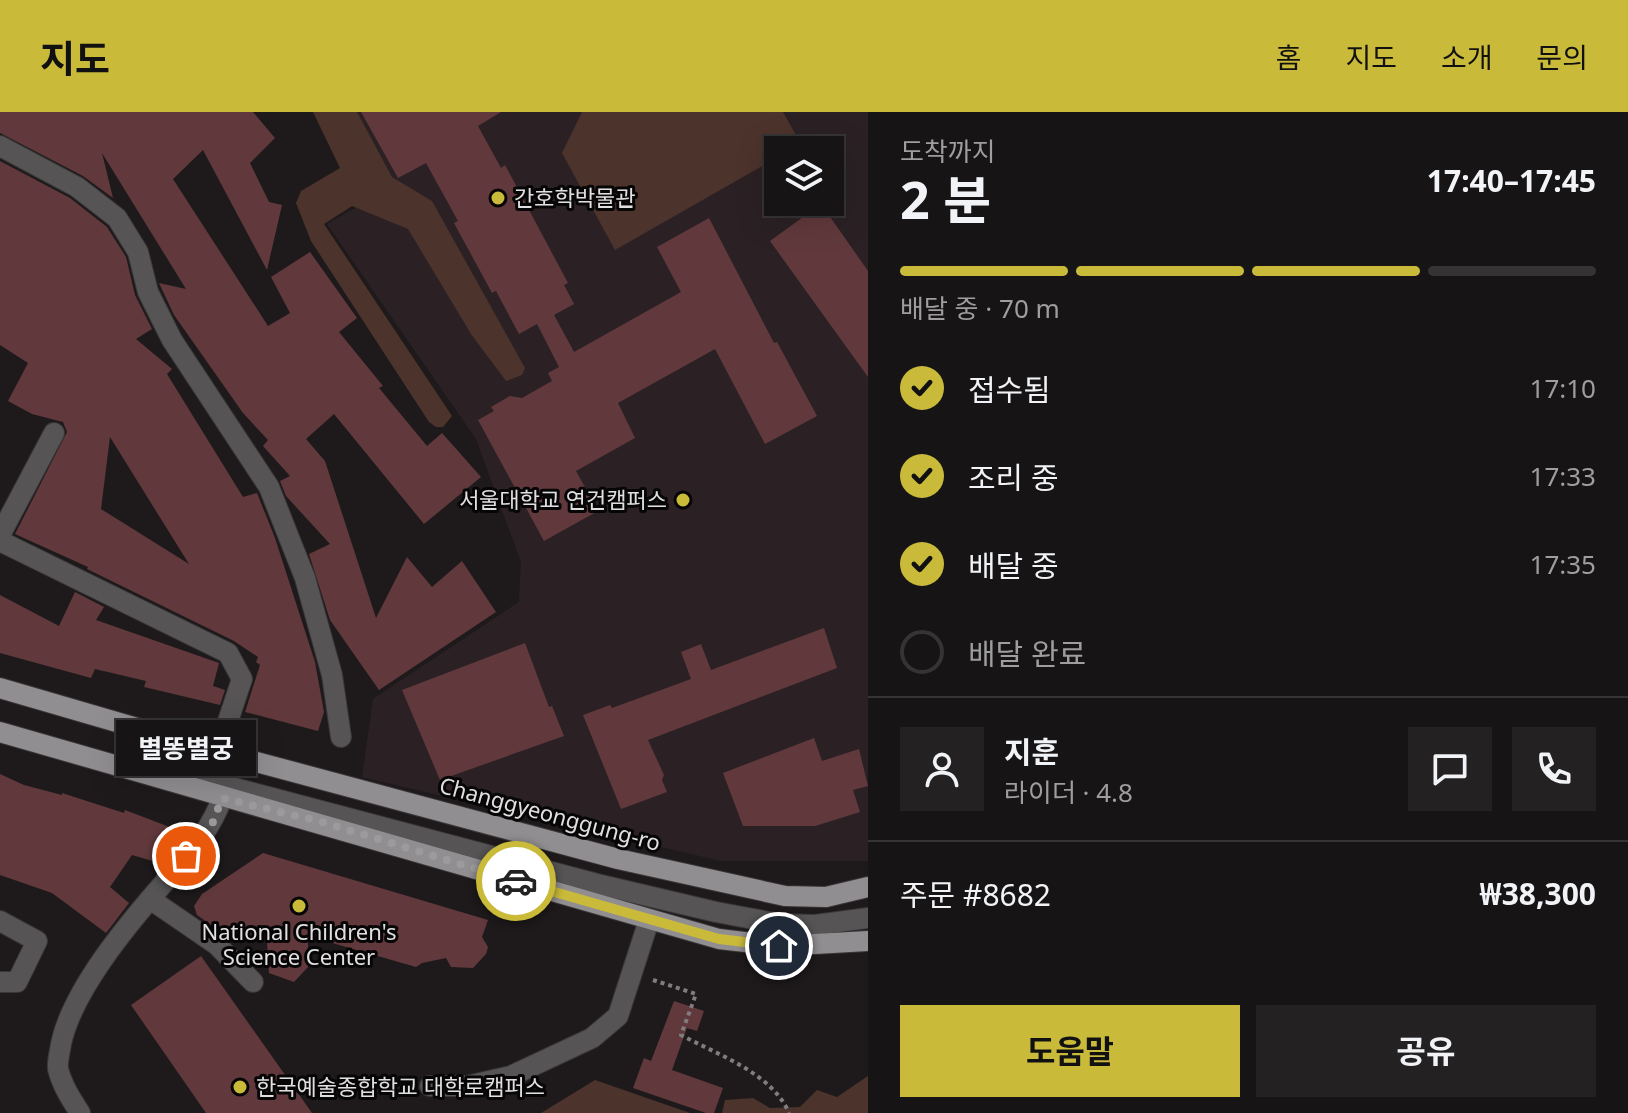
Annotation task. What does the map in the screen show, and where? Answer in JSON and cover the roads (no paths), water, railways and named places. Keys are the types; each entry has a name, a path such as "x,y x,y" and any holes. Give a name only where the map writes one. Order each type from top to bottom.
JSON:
{"main road":[{"name":"Changgyeonggung-ro","path":"0,688 223,753 618,859 785,896 826,897 868,887"},
{"path":"0,732 222,798 322,822 719,939 779,946 868,941"}],"street":[{"path":"0,146 77,187 117,218 138,252 148,292 172,340 269,487 309,592 332,675 341,737"},
{"path":"0,535 54,433"},
{"path":"0,541 228,653 242,679 227,724 223,753"},
{"path":"82,756 95,751 597,884 716,912 780,924 815,925 868,918"},
{"path":"80,1113 68,1095 57,1066 64,1030 76,998 150,899 205,835 222,798"},
{"path":"150,899 217,945 253,982"},
{"path":"430,1086 467,1086 511,1076 592,1038 618,1016 649,920"},
{"path":"0,921 37,941 17,982 0,982"}],"place":[{"name":"간호학박물관","path":"498,198"},
{"name":"서울대학교 연건캠퍼스","path":"683,500"},
{"name":"별똥별궁","path":"186,856"},
{"name":"National Children's Science Center","path":"299,906"},
{"name":"한국예술종합학교 대학로캠퍼스","path":"240,1087"}]}
